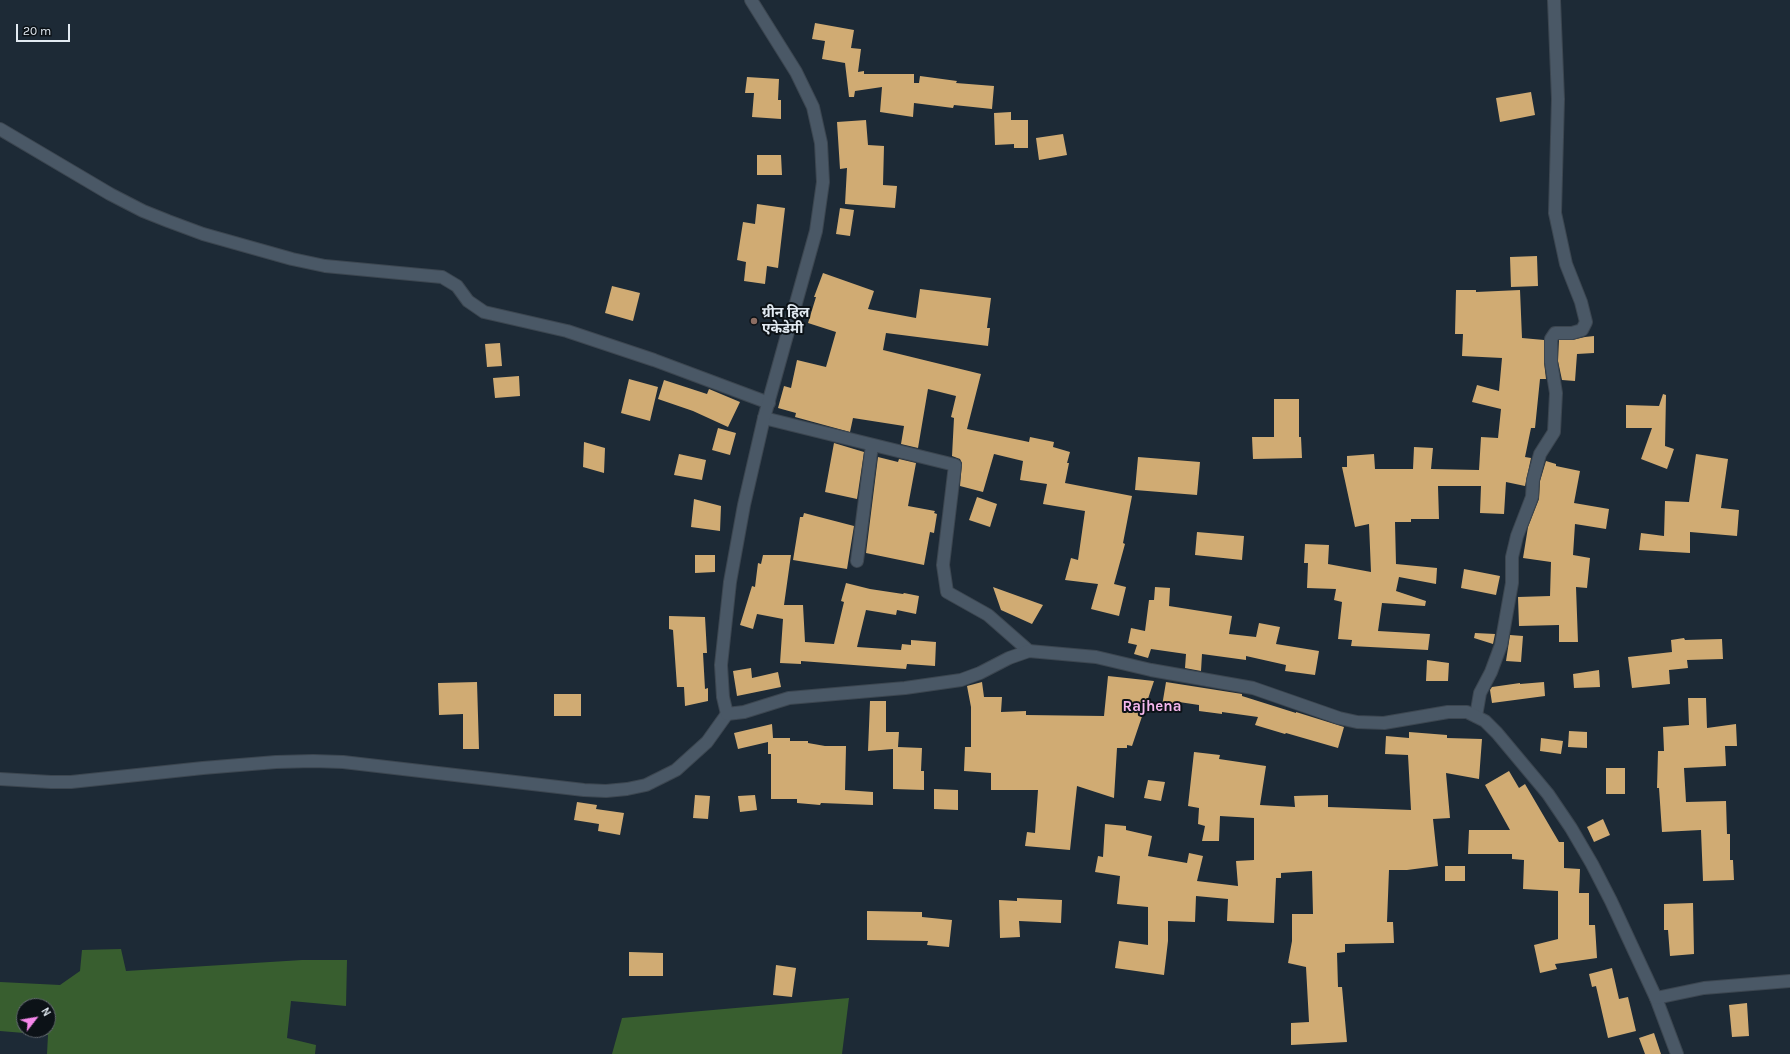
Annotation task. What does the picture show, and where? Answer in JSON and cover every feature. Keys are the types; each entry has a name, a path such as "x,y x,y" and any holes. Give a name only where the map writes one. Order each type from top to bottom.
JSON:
{"street":[{"path":"727,714 723,697 721,665 730,582 744,505 764,418 816,231 823,182 823,165 818,125 808,96 785,54 751,0"},
{"path":"1476,716 1480,693 1491,672 1501,644 1512,583 1512,557 1517,536 1532,497 1533,480 1540,454 1554,432 1556,393 1550,362 1550,339 1554,333 1572,333 1582,330 1586,322 1581,302 1566,264 1555,213 1558,99 1554,0"},
{"path":"0,129 110,194 143,211 175,224 240,244 325,266 442,277 457,286 468,301 484,312 567,331 641,355 769,403"},
{"path":"764,418 955,464 943,565 947,592 988,615 1029,651"},
{"path":"857,561 872,445"},
{"path":"0,779 71,782 203,768 276,762 313,761 351,763 584,790 606,791 627,789 646,784 676,770 707,742 727,714 744,712 789,698 905,688 961,680 980,673 1009,658 1029,651 1096,657 1151,670 1253,688 1340,718 1357,722 1384,723 1453,712 1466,712 1485,721 1515,754 1548,794 1571,828 1608,895 1656,998 1677,1054"},
{"path":"1656,998 1704,988 1790,981"}],"green space":[{"path":"121,949 126,971 302,960 347,960 346,1006 291,1001 287,1038 316,1045 315,1054 47,1054 48,1038 56,1038 56,998 16,998 16,1032 0,1031 0,982 60,985 80,971 82,950"},
{"path":"849,998 842,1054 612,1054 622,1018"}],"building":[{"path":"815,23 854,30 851,48 861,49 858,72 864,71 864,74 914,74 914,83 919,83 920,76 957,81 956,83 994,86 992,109 954,105 953,108 914,103 913,117 880,112 882,87 855,91 854,97 849,97 845,63 822,59 825,41 812,39"},
{"path":"747,77 779,79 778,100 781,100 781,119 752,117 754,93 745,93"},
{"path":"1531,92 1535,115 1500,122 1496,98"},
{"path":"1011,112 1011,120 1028,120 1028,148 1014,148 1014,144 995,145 994,113"},
{"path":"866,120 868,145 884,146 883,185 897,186 895,208 845,204 847,168 840,169 837,122"},
{"path":"1063,134 1067,155 1039,160 1036,138"},
{"path":"757,155 781,155 782,175 757,175"},
{"path":"757,204 785,208 778,268 767,266 765,284 744,281 746,262 737,260 743,222 755,224"},
{"path":"840,208 854,210 850,236 836,234"},
{"path":"1537,256 1538,286 1511,287 1510,257"},
{"path":"823,273 874,291 868,309 916,318 920,289 991,298 987,328 990,328 988,346 886,333 883,350 981,374 967,429 1029,442 1030,437 1054,442 1053,447 1070,452 1067,463 1069,463 1065,483 1132,496 1123,543 1125,544 1114,584 1126,587 1119,616 1091,609 1098,584 1065,580 1071,558 1078,560 1085,511 1043,504 1047,484 1020,480 1023,461 994,454 983,492 960,486 962,463 960,459 952,456 954,418 951,417 956,396 928,389 918,448 901,444 904,426 853,418 850,432 795,417 796,413 778,408 784,386 791,388 797,360 826,367 836,332 808,323 816,297 814,297"},
{"path":"612,286 640,293 633,321 605,313"},
{"path":"1456,290 1476,290 1476,292 1520,290 1522,338 1544,340 1546,379 1540,379 1535,428 1531,428 1525,457 1531,458 1525,486 1506,482 1504,514 1480,513 1481,486 1438,486 1439,519 1411,519 1411,522 1395,522 1396,564 1437,568 1436,584 1399,577 1396,591 1426,601 1425,606 1382,603 1378,631 1430,634 1428,650 1351,646 1352,640 1338,639 1342,602 1334,600 1336,589 1307,588 1308,563 1304,563 1305,544 1329,545 1328,564 1371,572 1369,524 1355,527 1342,467 1347,467 1347,456 1374,454 1375,469 1413,469 1414,447 1433,448 1431,469 1479,470 1481,437 1498,438 1501,409 1472,402 1477,385 1499,391 1502,358 1462,356 1463,334 1455,334"},
{"path":"1594,336 1594,353 1577,354 1575,381 1562,380 1558,361 1559,340 1572,340"},
{"path":"500,343 502,366 487,367 485,344"},
{"path":"519,376 520,396 495,398 493,378"},
{"path":"629,379 658,387 650,421 621,413"},
{"path":"664,380 707,394 709,389 740,402 728,427 693,411 658,399"},
{"path":"1663,394 1666,395 1665,446 1674,449 1667,469 1641,459 1652,428 1626,428 1626,405 1659,406"},
{"path":"1274,399 1299,399 1299,437 1301,437 1302,458 1253,459 1252,437 1274,437"},
{"path":"718,428 736,433 730,455 712,450"},
{"path":"584,442 605,448 604,473 583,467"},
{"path":"834,443 864,452 857,499 825,492"},
{"path":"679,454 706,460 702,480 674,475"},
{"path":"1696,454 1728,459 1721,508 1739,510 1737,536 1690,532 1690,553 1639,550 1641,533 1664,536 1665,501 1689,502"},
{"path":"878,457 898,462 899,459 916,463 908,506 935,511 934,513 937,514 934,533 930,532 924,565 866,553"},
{"path":"1138,457 1200,462 1197,495 1135,490"},
{"path":"1546,461 1556,464 1556,466 1580,471 1574,503 1609,509 1606,529 1575,524 1573,555 1590,558 1587,588 1576,587 1578,642 1559,642 1559,625 1519,626 1518,597 1550,596 1551,562 1523,558 1528,527 1539,499 1540,481"},
{"path":"977,497 997,504 990,527 969,520"},
{"path":"694,499 721,506 720,531 691,527"},
{"path":"804,513 854,526 847,569 793,560 800,517 803,517"},
{"path":"1197,532 1244,536 1242,560 1195,555"},
{"path":"695,555 715,555 715,572 695,573"},
{"path":"763,555 791,555 784,605 803,605 805,642 834,644 844,602 841,601 846,583 870,589 904,593 919,596 916,614 897,610 896,615 866,610 857,647 901,650 902,644 911,645 911,640 936,642 935,666 907,664 906,669 801,661 801,664 780,663 783,619 757,614 753,629 740,625 752,586 755,587 758,563 761,564"},
{"path":"1464,569 1500,576 1496,595 1461,588"},
{"path":"993,587 1043,605 1032,624 1001,610"},
{"path":"1155,587 1170,588 1169,606 1232,616 1229,634 1256,637 1259,623 1280,627 1276,644 1319,651 1315,675 1285,671 1286,665 1246,656 1246,660 1202,654 1201,671 1185,668 1186,654 1151,649 1148,658 1134,654 1137,645 1128,643 1131,628 1145,631 1149,600 1154,600"},
{"path":"669,616 705,617 707,653 703,653 705,689 708,688 708,701 685,706 684,687 677,687 673,630 669,629"},
{"path":"1475,633 1495,634 1493,644 1474,638"},
{"path":"1510,635 1523,636 1521,662 1506,661"},
{"path":"1684,638 1685,640 1722,639 1723,659 1687,660 1688,668 1669,670 1670,684 1632,688 1628,657 1672,652 1671,640"},
{"path":"1427,660 1449,663 1448,681 1426,681"},
{"path":"751,668 752,678 778,672 781,687 737,696 733,671"},
{"path":"1599,670 1600,687 1574,688 1573,674"},
{"path":"1108,676 1154,681 1132,746 1127,745 1127,748 1117,748 1114,798 1077,786 1070,850 1025,846 1027,832 1035,833 1038,790 991,790 991,773 964,771 965,747 971,747 971,707 967,686 982,682 984,697 1002,697 1001,712 1026,711 1026,715 1104,716"},
{"path":"477,682 479,749 463,749 463,714 439,715 438,683"},
{"path":"1166,682 1242,694 1242,696 1344,727 1338,748 1255,725 1258,717 1222,712 1222,714 1199,711 1199,705 1179,702 1178,709 1162,706"},
{"path":"1544,682 1545,696 1492,703 1490,690 1492,687 1520,683"},
{"path":"554,694 581,694 581,716 554,716"},
{"path":"1688,698 1706,698 1707,728 1736,724 1737,746 1725,746 1726,766 1684,768 1686,802 1726,801 1727,834 1730,834 1730,860 1733,860 1734,880 1703,881 1701,830 1662,832 1659,788 1657,788 1658,751 1664,751 1663,727 1689,725"},
{"path":"870,701 886,701 886,732 899,732 898,747 922,748 921,771 924,771 924,790 893,789 893,749 868,751"},
{"path":"772,724 773,738 790,738 790,741 808,741 808,743 825,746 846,746 845,790 873,792 873,805 821,803 820,805 797,803 797,799 771,799 771,754 768,754 768,742 738,749 734,733"},
{"path":"1569,731 1587,732 1587,748 1568,747"},
{"path":"1409,732 1447,735 1447,738 1482,739 1479,779 1446,773 1450,818 1433,819 1438,866 1407,870 1389,870 1387,922 1393,922 1394,943 1345,944 1345,952 1337,953 1338,987 1342,987 1347,1042 1291,1045 1291,1023 1309,1022 1306,967 1288,963 1292,941 1292,914 1313,914 1312,871 1281,873 1281,878 1276,878 1274,923 1227,921 1228,899 1196,896 1195,922 1168,921 1168,941 1164,975 1115,968 1119,941 1148,945 1148,907 1117,904 1120,876 1095,872 1098,856 1103,857 1105,824 1126,826 1126,830 1152,836 1148,856 1187,863 1189,853 1203,856 1197,881 1238,886 1236,861 1254,860 1254,818 1220,816 1219,841 1202,841 1205,826 1198,824 1199,808 1188,806 1194,752 1220,755 1219,759 1266,766 1260,805 1295,807 1294,796 1328,795 1328,807 1411,810 1408,755 1385,754 1386,736 1409,738"},
{"path":"1541,738 1563,741 1561,754 1540,751"},
{"path":"1606,768 1625,768 1625,794 1606,794"},
{"path":"1509,771 1519,788 1525,784 1559,842 1564,842 1564,868 1580,869 1579,893 1589,893 1589,925 1595,925 1597,958 1555,964 1557,969 1540,973 1534,945 1558,939 1558,891 1523,889 1524,860 1512,859 1512,854 1468,854 1469,830 1510,830 1485,785"},
{"path":"1148,780 1165,782 1161,801 1144,798"},
{"path":"934,789 958,790 958,810 934,809"},
{"path":"695,795 710,796 708,819 693,818"},
{"path":"755,795 757,810 740,812 738,796"},
{"path":"577,802 597,805 596,809 624,813 620,835 598,831 599,824 574,820"},
{"path":"1603,819 1610,835 1594,842 1587,827"},
{"path":"1445,866 1465,866 1465,881 1445,881"},
{"path":"1017,898 1062,900 1061,923 1019,921 1020,937 1000,938 999,900 1017,901"},
{"path":"1693,903 1694,954 1670,956 1668,930 1664,930 1664,904"},
{"path":"867,911 922,912 922,917 952,920 949,947 927,945 928,941 867,940"},
{"path":"629,952 663,953 663,976 629,976"},
{"path":"776,965 796,968 792,997 773,995"},
{"path":"1612,968 1619,999 1628,997 1636,1031 1608,1038 1596,986 1592,987 1589,974"},
{"path":"1747,1003 1749,1036 1732,1037 1729,1005"},
{"path":"1654,1033 1661,1054 1645,1054 1639,1038"}],"place":[{"name":"ग्रीन हिल एकेडेमी","path":"754,321"}],"district":[{"name":"Rajhena","path":"1152,707"}]}
